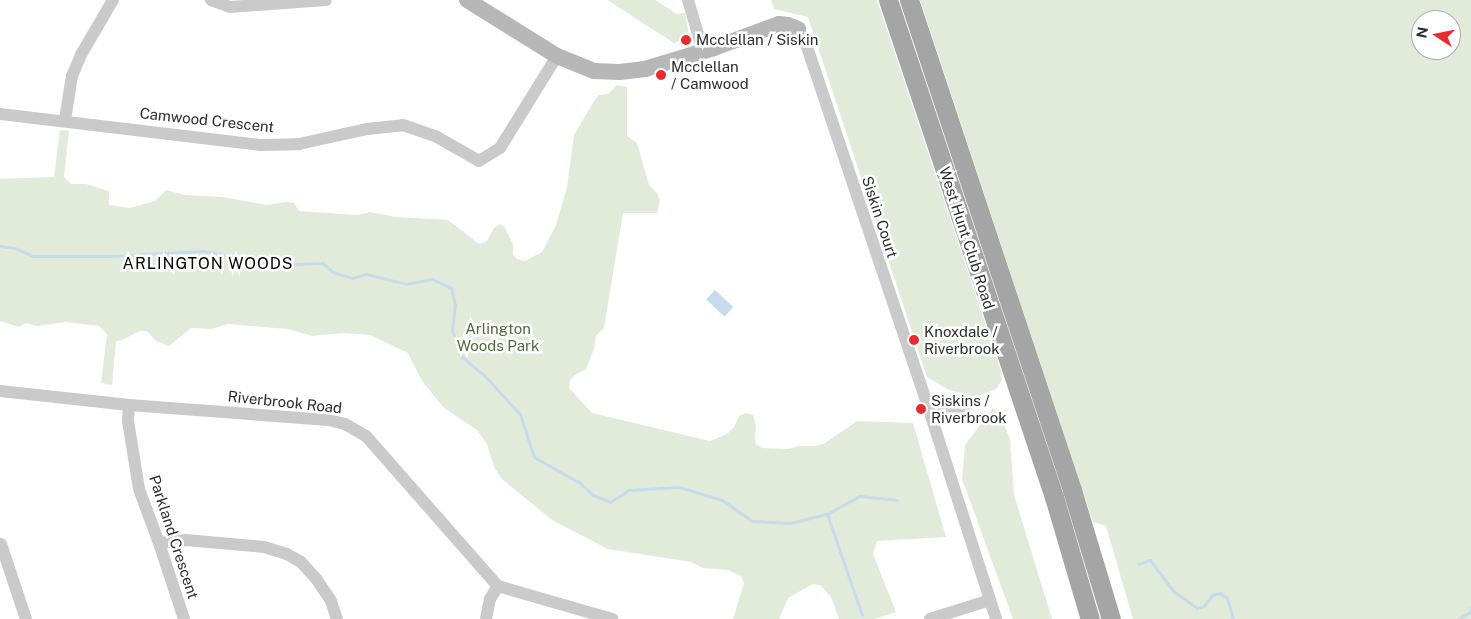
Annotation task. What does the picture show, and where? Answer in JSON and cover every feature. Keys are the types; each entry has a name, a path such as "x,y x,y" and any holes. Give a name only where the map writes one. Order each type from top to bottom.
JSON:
{"main road":[{"name":"West Hunt Club Road","path":"888,0 1054,498 1090,619"},
{"name":"West Hunt Club Road","path":"909,0 1072,490 1111,619"}],"street":[{"path":"65,120 72,76 82,53 113,0"},
{"path":"211,0 230,6 326,0"},
{"path":"467,0 557,56 594,71 620,72 644,69 703,51 779,24 798,29"},
{"path":"688,0 703,51"},
{"name":"Siskin Court","path":"798,29 804,38 931,416 996,619"},
{"name":"Camwood Crescent","path":"0,114 260,144 299,144 367,130 403,125 437,137 479,161 500,148 557,56"},
{"name":"Riverbrook Road","path":"0,391 129,405 328,420 345,424 366,436 498,586"},
{"name":"Parkland Crescent","path":"129,405 128,421 139,489 184,619"},
{"path":"931,416 964,408"},
{"path":"159,543 186,540 264,547 287,554 301,562 317,580 331,601 337,619"},
{"path":"1,544 26,619"},
{"path":"486,619 490,599 498,586 612,619"},
{"path":"930,619 990,600"}],"green space":[{"path":"607,0 655,0 677,14 685,13 689,35 685,39 674,43"},
{"path":"771,0 877,0 1001,371 1002,380 996,389 976,397 949,390 927,377 808,17 774,9"},
{"path":"920,0 1471,0 1471,619 1133,619 1106,526 1093,522"},
{"name":"Arlington Woods Park","path":"617,85 627,87 627,136 637,143 649,185 657,193 660,201 657,213 623,213 604,328 596,336 594,349 586,369 570,380 569,388 592,413 710,441 727,434 734,427 739,416 746,413 753,415 756,425 756,444 762,448 789,449 799,446 816,446 825,443 857,421 913,423 946,537 877,541 873,554 896,612 874,619 839,619 831,597 820,585 813,584 788,598 779,619 733,619 744,583 741,576 728,570 703,568 691,562 608,549 552,520 502,479 494,467 487,444 477,430 444,408 422,381 408,353 370,335 343,333 312,336 288,329 228,324 211,329 191,328 169,346 156,341 147,331 140,331 116,341 112,385 101,383 107,334 99,326 66,322 37,326 26,323 19,327 0,321 0,179 54,177 60,130 69,131 64,177 71,184 86,184 109,191 109,205 130,208 155,201 166,190 185,195 222,197 267,205 286,202 294,203 299,211 358,215 370,212 396,217 448,220 479,244 487,241 494,228 500,224 504,226 513,244 513,254 517,259 525,261 542,252 556,225 567,187 574,135 599,95 608,94"},
{"path":"993,408 999,413 1010,439 1014,495 1052,619 1013,619 962,479 965,445"}],"water":[{"path":"715,290 733,307 724,317 706,300"}],"waterway":[{"path":"0,246 15,248 33,256 110,256 204,251 276,265 322,263 333,272 352,278 366,274 406,284 432,279 451,288 455,305 452,330 461,356 484,375 520,414 534,457 580,483 593,495 610,502 629,490 679,487 722,500 752,521 790,523 827,514 860,496 897,500"},
{"path":"827,514 862,615"},
{"path":"1138,564 1150,560 1173,591 1197,608 1204,606 1212,595 1220,593 1227,598 1233,619"},
{"path":"1458,619 1470,612 1471,608"}],"place":[{"name":"Mcclellan / Siskin","path":"686,40"},
{"name":"Mcclellan / Camwood","path":"661,75"},
{"name":"Knoxdale / Riverbrook","path":"914,340"},
{"name":"Siskins / Riverbrook","path":"921,409"}],"district":[{"name":"ARLINGTON WOODS","path":"208,264"}]}
